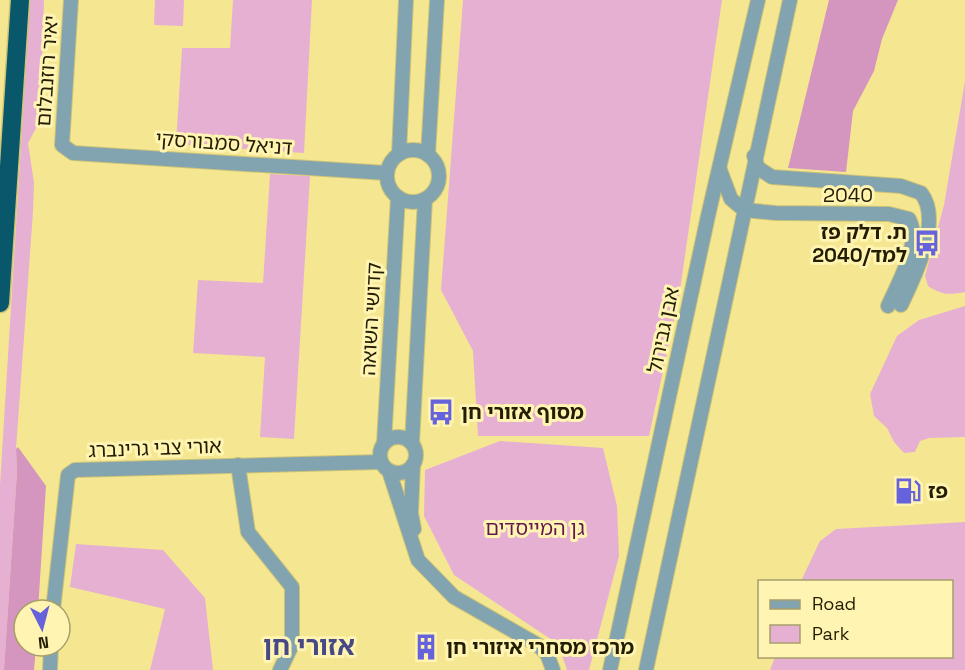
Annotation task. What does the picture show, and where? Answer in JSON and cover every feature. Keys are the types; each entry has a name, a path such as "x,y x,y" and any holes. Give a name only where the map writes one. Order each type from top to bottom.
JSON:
{"highway":[{"path":"0,303 21,0"}],"street":[{"name":"יאיר רוזנבלום","path":"62,145 71,0"},
{"path":"399,154 406,0"},
{"path":"428,155 436,0"},
{"name":"אבן גבירול","path":"610,670 758,0"},
{"path":"646,670 754,156 790,0"},
{"name":"דניאל סמבורסקי","path":"62,145 73,153 387,173"},
{"path":"414,150 428,155 434,161 439,178 437,187 425,199 411,202 398,197 389,186 387,173 389,165 399,154 414,150"},
{"name":"2040","path":"744,210 776,213 889,214 909,219 913,230 912,244 895,305 926,240 927,207 921,193 901,186 772,177 758,168 754,156"},
{"path":"720,168 731,199 744,210"},
{"name":"קדושי השואה","path":"384,443 398,197"},
{"path":"418,560 411,513 413,465 416,453 412,443 425,199"},
{"path":"412,443 398,436 384,443 379,452 418,560 454,597 538,645 548,654 553,670"},
{"path":"238,465 248,532 292,587 292,645 279,670"},
{"name":"אורי צבי גרינברג","path":"54,598 68,475 75,470 238,465 385,467"},
{"path":"385,467 400,473 413,465"}],"green space":[{"path":"30,0 44,0 40,121 28,143 34,183 33,212 16,449 17,472 4,670 0,670 0,485"},
{"path":"155,0 184,0 183,26 154,25"},
{"path":"233,0 312,0 304,153 176,144 182,48 230,48"},
{"path":"463,0 722,0 679,297 649,436 478,436 473,351 441,290"},
{"path":"965,81 965,292 946,294 928,286 925,276 944,205"},
{"path":"270,174 310,176 294,439 260,437 265,357 193,353 198,280 263,283"},
{"path":"965,306 965,437 929,438 920,441 915,452 904,453 894,442 887,428 874,416 870,394 897,336 919,320"},
{"name":"גן המייסדים","path":"500,441 603,448 617,506 619,556 589,670 567,670 558,644 454,575 424,516 425,470"},
{"path":"965,522 965,670 770,670 775,658 953,658 953,580 801,580 820,541 836,529"},
{"path":"76,544 163,550 205,598 213,670 150,670 165,609 70,587"}],"shaded area":[{"path":"829,0 898,0 882,39 874,71 853,111 846,172 788,168"},
{"path":"18,447 46,486 39,598 12,598 12,658 35,658 34,670 4,670 17,472 16,449"}],"place":[{"name":"ת. דלק פז למד/2040","path":"927,243"},
{"name":"מסוף אזורי חן","path":"441,412"},
{"name":"פז","path":"908,491"},
{"name":"מרכז מסחרי איזורי חן","path":"426,647"}],"district":[{"name":"אזורי חן","path":"309,646"}]}
